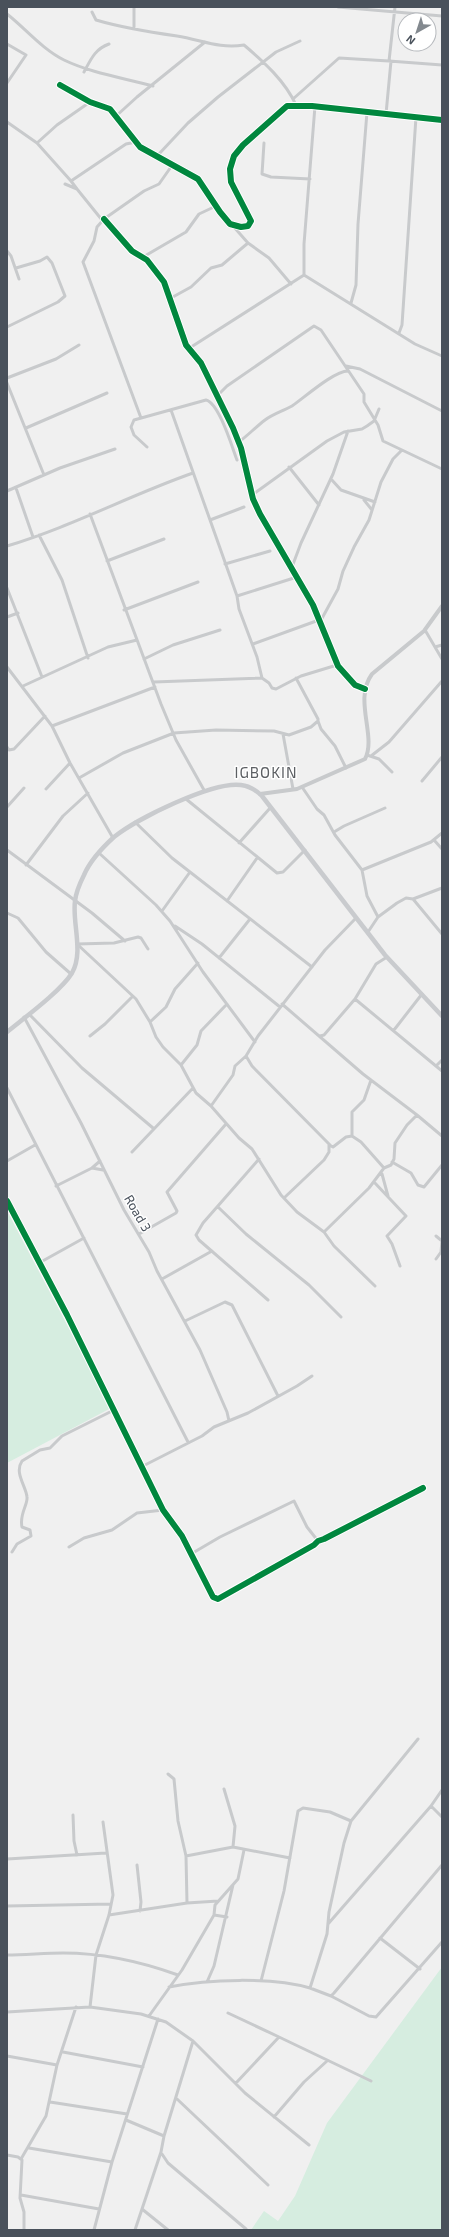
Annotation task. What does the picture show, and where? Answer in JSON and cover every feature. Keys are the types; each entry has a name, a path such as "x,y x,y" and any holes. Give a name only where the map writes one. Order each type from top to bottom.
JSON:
{"main road":[{"path":"8,1030 26,1016 71,974 75,962 77,944 75,901 84,875 99,853 113,838 135,822 204,790 240,784 248,786 260,794 387,957 442,1016"}],"street":[{"path":"134,7 134,27"},
{"path":"338,7 442,16"},
{"path":"386,114 395,7"},
{"path":"92,12 96,20 114,25 134,27 143,32 229,47 244,45 278,77 296,106"},
{"path":"7,14 54,54 64,60 152,86"},
{"path":"158,155 193,119 262,62 276,52 300,41"},
{"path":"116,117 137,97 205,42"},
{"path":"7,44 26,55 7,83"},
{"path":"84,72 93,55 100,47 109,44"},
{"path":"293,99 339,58 442,65"},
{"path":"60,85 90,102 106,106 136,142 145,150 158,155 198,179 216,206 232,225 248,243 269,258 290,284"},
{"path":"37,143 57,125 90,102"},
{"path":"232,225 241,227 248,226 251,221 231,182 230,169 234,156 284,108 296,106 315,106 442,120"},
{"path":"304,275 304,244 315,106"},
{"path":"351,303 356,285 358,224 367,112"},
{"path":"399,333 402,325 416,117"},
{"path":"7,122 37,143 103,220 132,251 146,257 164,282 188,349 200,363 218,396 239,442 252,495 260,514 292,567 320,621 337,664 355,685 365,689"},
{"path":"71,181 126,144 136,142"},
{"path":"264,143 262,174 271,177 310,180"},
{"path":"141,418 83,265 94,241 97,227 103,220 144,191 159,184 173,164"},
{"path":"65,184 77,190"},
{"path":"146,257 186,232 199,214 216,206"},
{"path":"171,298 191,287 211,268 222,265 248,243"},
{"path":"7,251 20,279"},
{"path":"7,327 62,301 65,296 52,263 47,257 40,261 16,268"},
{"path":"304,275 415,344 442,356"},
{"path":"188,349 268,296 304,275"},
{"path":"218,396 227,386 314,326 321,330 364,394 364,402 383,441 442,469"},
{"path":"7,378 56,359 79,345"},
{"path":"344,371 346,366"},
{"path":"346,366 360,370 442,411"},
{"path":"239,442 269,417 291,406 317,389 326,380 344,371 348,371"},
{"path":"7,383 44,475"},
{"path":"26,428 107,393"},
{"path":"147,447 134,435 131,427 134,420 200,400 210,401 225,427 237,460"},
{"path":"252,495 289,467 342,433 362,429 374,421 379,409"},
{"path":"170,410 236,596 238,609 253,644 262,678 274,690 279,689 296,678 337,664"},
{"path":"292,567 319,504 331,482 348,431"},
{"path":"342,433 346,436"},
{"path":"7,491 44,475 115,449"},
{"path":"253,644 320,621 338,589 343,571 372,510 381,482 393,458 402,450"},
{"path":"289,467 319,504"},
{"path":"7,546 39,535 152,487 193,474"},
{"path":"331,482 341,490 375,502"},
{"path":"16,488 33,537"},
{"path":"363,499 372,510"},
{"path":"210,520 244,507"},
{"path":"90,514 124,610 138,640 144,659 174,733 204,790"},
{"path":"39,535 62,580 88,658"},
{"path":"107,561 164,539"},
{"path":"225,564 270,551"},
{"path":"236,596 297,577"},
{"path":"124,610 198,582"},
{"path":"7,588 42,677"},
{"path":"369,755 364,706 367,680 372,674 412,643 425,630 442,606"},
{"path":"7,617 18,613"},
{"path":"144,659 174,646 220,630"},
{"path":"425,630 442,659"},
{"path":"22,686 88,658 108,647 138,640"},
{"path":"435,647 442,645"},
{"path":"7,667 52,726 70,763 113,838"},
{"path":"154,682 262,678"},
{"path":"296,678 321,729 335,746 346,768"},
{"path":"260,794 302,787 360,762 388,742 442,681"},
{"path":"52,726 155,686"},
{"path":"7,747 10,750 14,749 45,716"},
{"path":"79,778 123,753 174,733 216,730 274,731 289,736 312,726 318,721"},
{"path":"312,726 321,729"},
{"path":"283,734 293,789"},
{"path":"369,755 386,764 392,772"},
{"path":"422,781 442,757"},
{"path":"46,789 70,763"},
{"path":"302,787 317,810 324,815 334,832 362,870 367,896 378,917"},
{"path":"7,807 24,788"},
{"path":"26,865 62,816 88,793"},
{"path":"186,799 277,873 281,873 305,850"},
{"path":"239,843 271,807"},
{"path":"334,832 385,808"},
{"path":"135,822 190,872 312,967"},
{"path":"362,870 434,840 442,833"},
{"path":"434,840 442,849"},
{"path":"7,850 125,941"},
{"path":"99,853 162,911 174,925 226,1004 255,1042"},
{"path":"226,900 257,858"},
{"path":"162,911 190,872"},
{"path":"368,932 378,917 403,899 413,899 442,888"},
{"path":"413,899 442,934"},
{"path":"7,913 18,918 49,955 71,974"},
{"path":"210,1106 233,1075 235,1066 246,1056 281,1006 330,944 356,918"},
{"path":"219,958 250,919"},
{"path":"174,925 320,1036 371,1080 442,1136"},
{"path":"77,944 125,941 141,938 148,949"},
{"path":"77,944 112,979 133,996 150,1022 160,1043 181,1065 193,1088 239,1138 249,1145 275,1187 284,1198 297,1212 324,1232 334,1246 375,1286"},
{"path":"320,1036 324,1035 355,999 374,967 387,957"},
{"path":"150,1022 166,1007 175,989 198,963"},
{"path":"394,1030 422,994"},
{"path":"90,1036 105,1024 133,996"},
{"path":"355,999 442,1071"},
{"path":"181,1065 197,1045 201,1031 226,1004"},
{"path":"26,1016 87,1072 153,1128"},
{"name":"Road 3","path":"26,1016 104,1170 138,1234 150,1252 162,1279 185,1321 219,1394 229,1421"},
{"path":"324,1035 324,1041"},
{"path":"246,1056 252,1066 330,1145 334,1147 346,1137 352,1136 361,1142 384,1168"},
{"path":"436,1066 442,1060"},
{"path":"352,1136 352,1112 364,1100 371,1080"},
{"path":"7,1088 188,1442"},
{"path":"132,1152 153,1128 193,1088"},
{"path":"324,1232 382,1174 384,1168 392,1162 395,1143 407,1125 417,1115"},
{"path":"138,1234 176,1213 177,1210 167,1192 226,1124"},
{"path":"284,1198 324,1160 329,1152 330,1145"},
{"path":"7,1161 36,1146"},
{"path":"259,1159 203,1224 196,1235 268,1300"},
{"path":"56,1186 92,1168 100,1161"},
{"path":"392,1162 411,1173 418,1185 424,1187 442,1165"},
{"path":"92,1168 104,1170"},
{"path":"382,1174 389,1197"},
{"path":"374,1182 406,1216 387,1236 392,1244 400,1266"},
{"path":"7,1201 143,1466 163,1510 176,1527 213,1597 218,1599 314,1545 318,1541 423,1488"},
{"path":"218,1207 246,1234 303,1280 341,1317"},
{"path":"436,1236 442,1241 441,1252 436,1258"},
{"path":"38,1262 84,1238"},
{"path":"162,1279 212,1251"},
{"path":"185,1321 225,1302 232,1305 278,1396"},
{"path":"143,1466 148,1465 188,1442 202,1436 214,1427 278,1396 312,1376"},
{"path":"12,1552 18,1544 31,1536 30,1530 22,1527 22,1511 28,1497 19,1472 22,1461 40,1450 50,1448 62,1436 114,1410"},
{"path":"145,1470 148,1465"},
{"path":"191,1554 220,1537 294,1501 307,1527 318,1541"},
{"path":"69,1547 84,1538 112,1530 137,1513 163,1510"},
{"path":"310,1988 327,1937 329,1912 344,1843 351,1821 418,1739"},
{"path":"168,1774 174,1779 178,1821 186,1856 187,1903"},
{"path":"224,1789 235,1826 233,1847"},
{"path":"328,1924 431,1806 442,1790"},
{"path":"431,1806 442,1817"},
{"path":"261,1981 290,1858 297,1814 300,1809 330,1812 351,1821"},
{"path":"73,1815 74,1841 77,1855"},
{"path":"90,2007 96,1955 109,1915 113,1893 106,1853 103,1822"},
{"path":"186,1856 233,1847 290,1858"},
{"path":"149,2016 178,1975 214,1915 215,1905 218,1900 233,1886 238,1879 244,1850"},
{"path":"7,1859 106,1853"},
{"path":"137,1865 141,1902 140,1911"},
{"path":"331,1996 426,1886 442,1865"},
{"path":"207,1982 214,1966 227,1917 233,1886"},
{"path":"109,1915 187,1903 218,1900"},
{"path":"7,1906 111,1904"},
{"path":"214,1915 227,1917"},
{"path":"380,1938 420,1969"},
{"path":"169,1986 207,1982 289,1982 331,1996 373,2017 376,2017 420,1969 442,1942"},
{"path":"7,1956 63,1953 96,1955 155,1967 178,1975"},
{"path":"21,2159 29,2148 46,2116 57,2065 63,2052 76,2007"},
{"path":"7,2012 90,2007 149,2016 158,2019 193,2041 236,2083 274,2117 309,2145"},
{"path":"228,2013 371,2081"},
{"path":"94,2230 112,2162 158,2019"},
{"path":"236,2083 279,2037"},
{"path":"135,2230 162,2152 164,2136 177,2099 193,2041"},
{"path":"63,2052 143,2067"},
{"path":"7,2056 57,2065"},
{"path":"274,2117 304,2082 327,2061"},
{"path":"177,2099 268,2185"},
{"path":"50,2102 127,2114"},
{"path":"126,2120 164,2136"},
{"path":"29,2148 112,2162"},
{"path":"162,2152 168,2163 246,2229"},
{"path":"7,2155 21,2159"},
{"path":"21,2159 23,2166 21,2195 24,2230"},
{"path":"21,2195 99,2209"},
{"path":"142,2209 168,2230"}],"green space":[{"path":"7,1211 111,1408 7,1463"},
{"path":"442,1967 442,2230 251,2230 264,2211 278,2221 295,2196 327,2123"}],"cycle path":[{"path":"60,85 90,102 110,109 140,147 198,179 230,224 241,227 248,226 251,221 231,182 230,169 234,156 243,145 287,106 312,106 442,120"},
{"path":"104,219 132,251 147,260 164,282 186,345 201,363 233,428 241,448 253,499 260,514 313,605 338,666 355,685 365,689"},
{"path":"7,1201 67,1315 163,1510 182,1536 213,1597 218,1599 314,1545 318,1541 423,1488"}],"district":[{"name":"IGBOKIN","path":"266,772"}]}
